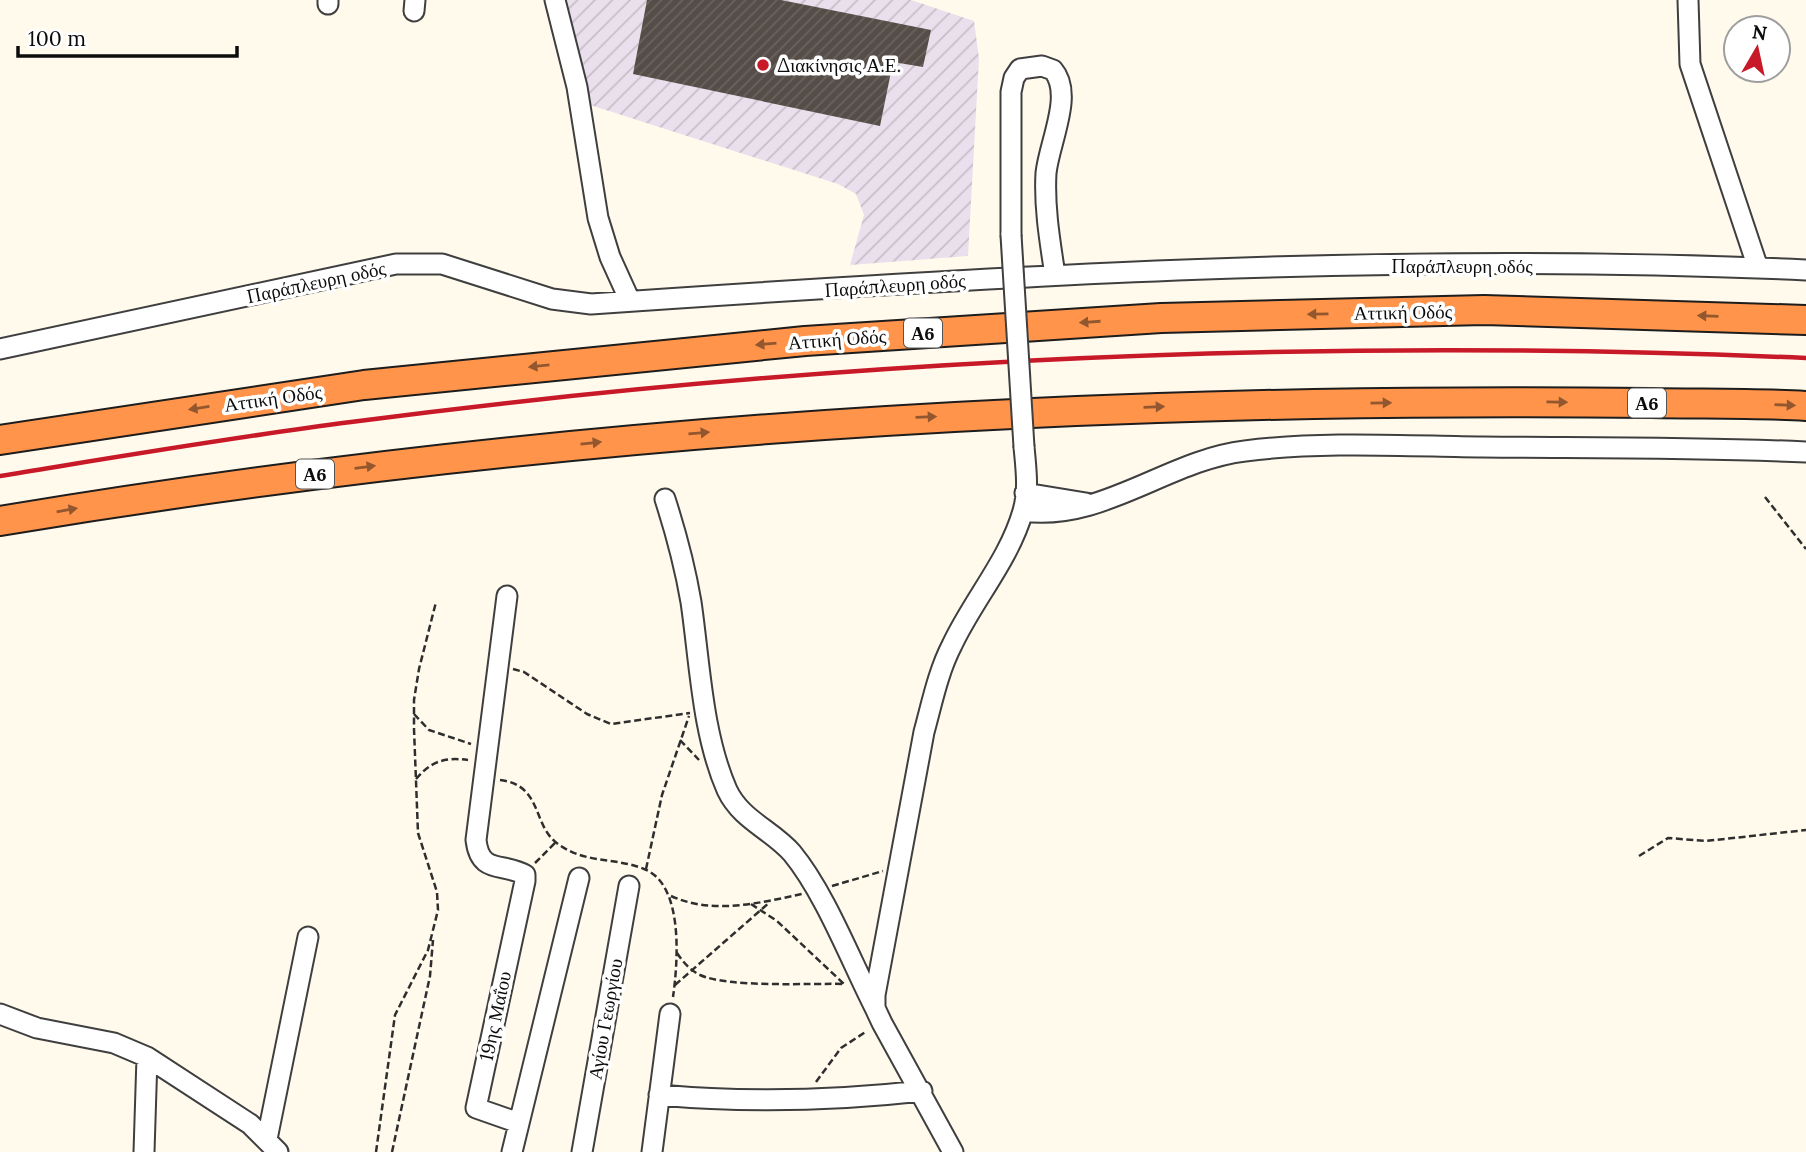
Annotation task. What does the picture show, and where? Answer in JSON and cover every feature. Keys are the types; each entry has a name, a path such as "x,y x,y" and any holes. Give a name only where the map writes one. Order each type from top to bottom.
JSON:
{"highway":[{"name":"Αττική Οδός","path":"0,440 364,385 805,341 1161,318 1457,310 1806,320"},
{"name":"Α6","path":"0,521 263,480 374,466 631,439 871,419 1157,407 1461,402 1806,406"}],"street":[{"path":"555,0 577,87 598,218 610,257 630,302"},
{"path":"1688,0 1690,64 1758,268"},
{"path":"875,1008 924,732 943,665 952,643 1006,550 1024,502 1024,447 1011,235 1012,92 1014,78 1020,69 1042,66 1053,70 1063,89 1046,176 1047,218 1055,275"},
{"name":"Παράπλευρη οδός","path":"0,349 396,264 442,264 552,299 591,304 1055,275 1473,264 1806,270"},
{"path":"1024,502 1089,503 1121,494 1190,463 1245,450 1384,446 1806,452"},
{"path":"665,499 683,562 699,712 733,801 748,818 791,853 815,891 853,984 875,1008 953,1152"},
{"path":"507,596 485,765 477,852 484,861 495,867 525,878"},
{"name":"19ης Μαΐου","path":"519,1123 476,1108 525,878"},
{"path":"512,1152 579,878"},
{"name":"Αγίου Γεωργίου","path":"582,1152 629,886"},
{"path":"272,1145 308,937"},
{"path":"0,1014 37,1028 114,1043 146,1057 250,1124 272,1145"},
{"path":"652,1152 670,1014"},
{"path":"144,1152 146,1057"},
{"path":"659,1095 746,1102 804,1101 922,1091"}],"path":[{"path":"1765,497 1806,549"},
{"path":"392,1152 429,976 438,910 437,892 418,833 414,714 419,669 436,602"},
{"path":"499,666 524,672 587,714 611,724 699,712"},
{"path":"646,869 662,795 699,712"},
{"path":"414,714 429,730 519,786 531,797 555,843 583,859 646,869 656,875 669,895 676,952 675,985 670,1014"},
{"path":"415,779 434,761 452,758 485,765"},
{"path":"1639,856 1668,838 1706,841 1806,831"},
{"path":"525,878 555,843"},
{"path":"669,895 695,904 717,907 751,904 815,891 899,866"},
{"path":"675,985 773,900"},
{"path":"751,904 761,909 853,984"},
{"path":"376,1152 395,1015 434,933"},
{"path":"676,952 701,976 748,984 853,984"},
{"path":"804,1101 841,1048 866,1033 875,1008"}],"shaded area":[{"path":"563,0 911,0 974,21 979,58 968,256 850,265 864,215 856,194 838,184 587,104"}],"building":[{"name":"Διακίνησις Α.Ε.","path":"647,0 781,0 931,30 923,67 893,62 880,126 633,74"}],"railway":[{"path":"0,476 351,422 532,400 713,382 895,369 1077,358 1259,352 1442,350 1806,358"}],"place":[{"name":"Διακίνησις Α.Ε.","path":"763,65"}]}
